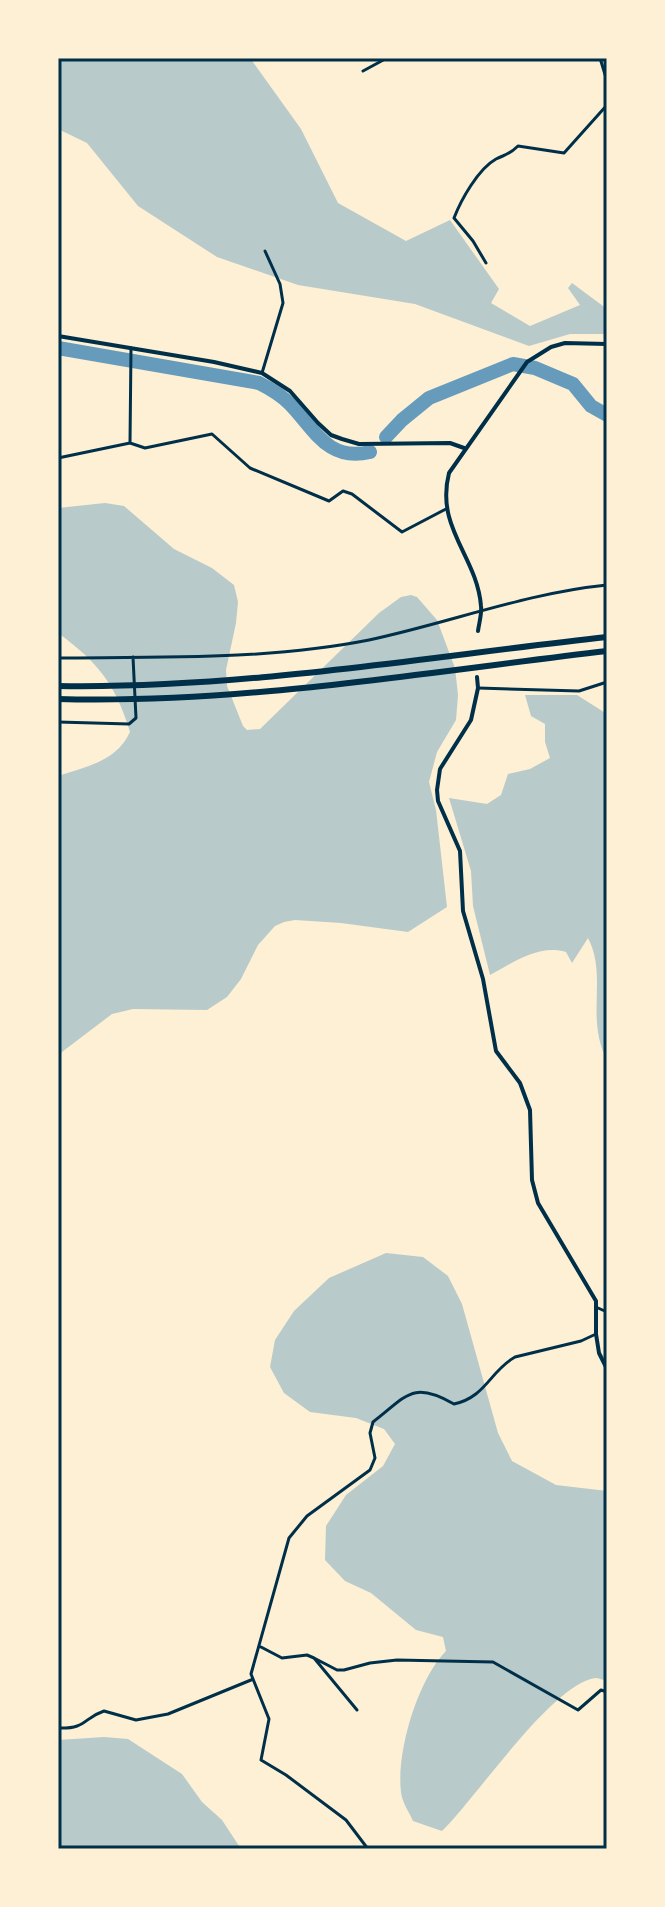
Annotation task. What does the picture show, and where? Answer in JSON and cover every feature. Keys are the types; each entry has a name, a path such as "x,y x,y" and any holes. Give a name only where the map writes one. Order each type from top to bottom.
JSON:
{"highway":[{"path":"58,686 247,679 607,637"},
{"path":"58,699 116,700 249,694 607,651"}],"street":[{"path":"363,71 387,58"},
{"path":"600,58 607,81"},
{"path":"486,263 454,218 463,195 493,161 508,156 518,146 564,153 607,105"},
{"path":"262,373 283,303 280,284 265,251"},
{"path":"58,336 262,373 290,391 331,435 359,444 450,443 464,448"},
{"path":"478,631 482,611 446,509 445,489 449,473 527,362 551,347 565,343 607,344"},
{"path":"130,443 131,348"},
{"path":"58,458 130,443 145,448 212,434 250,468 329,501 343,491 352,494 402,532 446,509"},
{"path":"58,658 266,652 327,646 370,640 567,590 607,585"},
{"path":"58,722 129,724 136,718 133,657"},
{"path":"477,677 478,688 471,720 440,769 438,801 460,851 463,911 483,979 494,1042 501,1061 526,1095 530,1110 533,1190 592,1293 598,1308 596,1334 599,1353 607,1369"},
{"path":"478,688 579,691 607,682"},
{"path":"598,1308 607,1312"},
{"path":"368,1849 346,1820 261,1760 269,1719 251,1674 289,1538 307,1516 370,1470 375,1458 370,1433 373,1422 411,1393 420,1390 434,1392 454,1404 462,1402 479,1394 515,1357 581,1341 596,1334"},
{"path":"260,1647 282,1658 307,1655 337,1670 397,1660 493,1662 578,1710 601,1690 607,1692"},
{"path":"314,1658 357,1710"},
{"path":"58,1728 83,1725 104,1711 136,1720 168,1714 251,1680"}],"shaded area":[{"path":"58,58 250,58 301,129 338,203 406,241 450,220 499,289 491,303 530,326 580,305 568,288 572,283 607,309 607,334 570,334 529,346 415,304 298,285 217,257 138,206 87,143 58,129"},
{"path":"105,503 124,506 174,549 212,568 234,585 238,602 226,670 227,686 247,730 260,729 379,613 401,597 417,597 437,620 455,668 458,695 456,720 437,752 429,782 436,810 447,907 408,932 341,923 284,922 275,926 258,945 241,979 227,997 207,1010 133,1009 112,1014 58,1055 58,776 109,756 130,732 125,715 104,676 84,654 58,633 58,508"},
{"path":"525,695 577,695 607,714 607,1060 598,1029 596,967 588,938 572,963 566,952 546,950 490,975 473,906 471,871 449,798 487,804 501,795 508,774 530,769 550,758 545,742 545,724 531,716"},
{"path":"386,1253 423,1257 448,1276 462,1304 498,1433 512,1461 556,1485 607,1491 607,1681 595,1678 577,1685 558,1700 515,1744 442,1831 413,1821 404,1803 400,1776 406,1737 418,1697 426,1679 446,1651 443,1637 416,1630 371,1593 345,1581 325,1560 326,1526 346,1495 383,1466 395,1444 384,1429 356,1418 310,1412 284,1393 270,1367 275,1340 294,1311 329,1278"},
{"path":"128,1739 182,1774 202,1802 222,1820 241,1849 58,1849 58,1740"}],"waterway":[{"path":"58,348 259,383 287,401 333,448 356,454 370,452"},
{"path":"386,437 429,398 513,364 535,368 573,384 591,406 607,415"}]}
